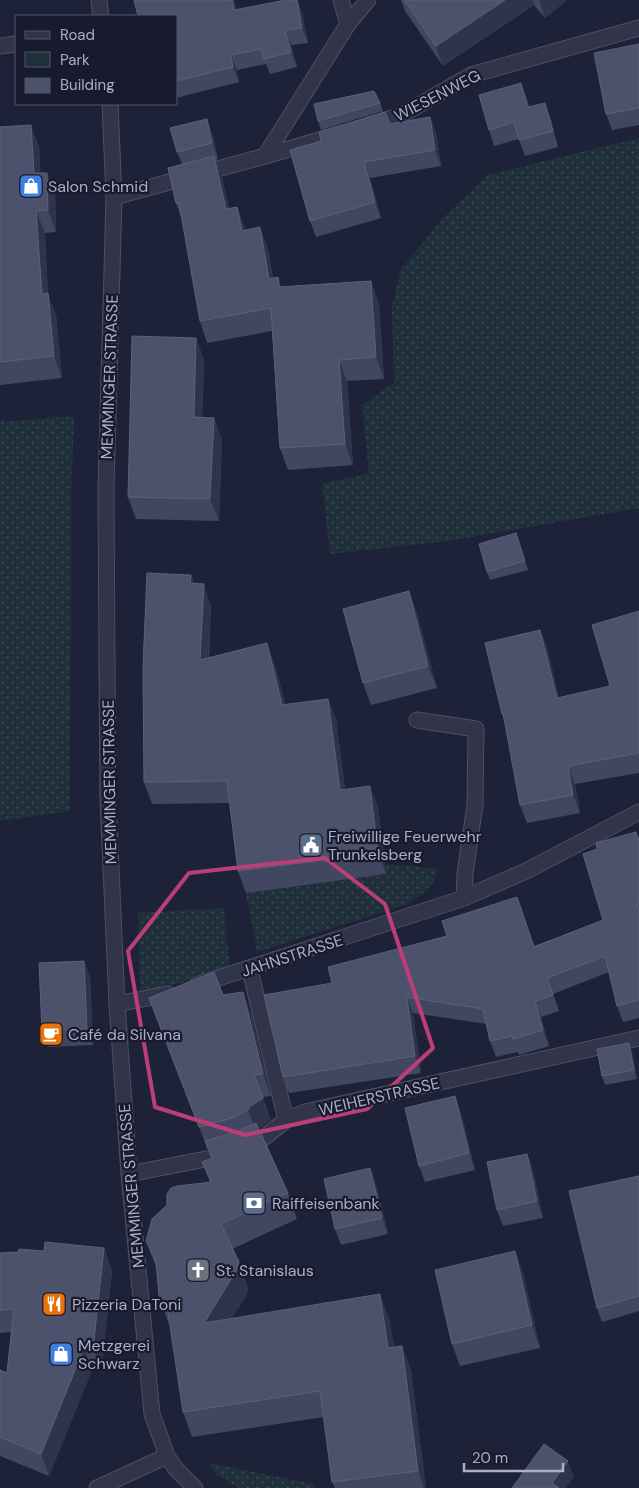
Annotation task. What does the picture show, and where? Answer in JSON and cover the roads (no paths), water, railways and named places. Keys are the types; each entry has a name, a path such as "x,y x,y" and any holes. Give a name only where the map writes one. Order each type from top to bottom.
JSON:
{"street":[{"path":"99,0 101,15"},
{"path":"340,0 348,24"},
{"path":"265,156 348,24 368,0"},
{"name":"WIESENWEG","path":"114,197 265,156 400,116 471,74 639,28"},
{"path":"0,46 15,44"},
{"name":"MEMMINGER STRASSE","path":"110,105 114,197 106,498 108,800 117,1004 129,1174 150,1404 158,1434 167,1456 176,1470 195,1488"},
{"path":"417,720 476,729 475,805 465,874 464,898"},
{"name":"JAHNSTRASSE","path":"117,1004 148,999 250,970 464,898 526,872 639,812"},
{"path":"250,970 286,1120"},
{"name":"WEIHERSTRASSE","path":"129,1174 211,1158 243,1148 260,1140 286,1120 324,1108 639,1038"},
{"path":"98,1488 167,1456"}],"place":[{"name":"Salon Schmid","path":"31,186"},
{"name":"Freiwillige Feuerwehr Trunkelsberg","path":"311,845"},
{"name":"Café da Silvana","path":"51,1034"},
{"name":"Raiffeisenbank","path":"254,1203"},
{"name":"St. Stanislaus","path":"198,1270"},
{"name":"Pizzeria DaToni","path":"54,1304"},
{"name":"Metzgerei Schwarz","path":"61,1354"}]}
